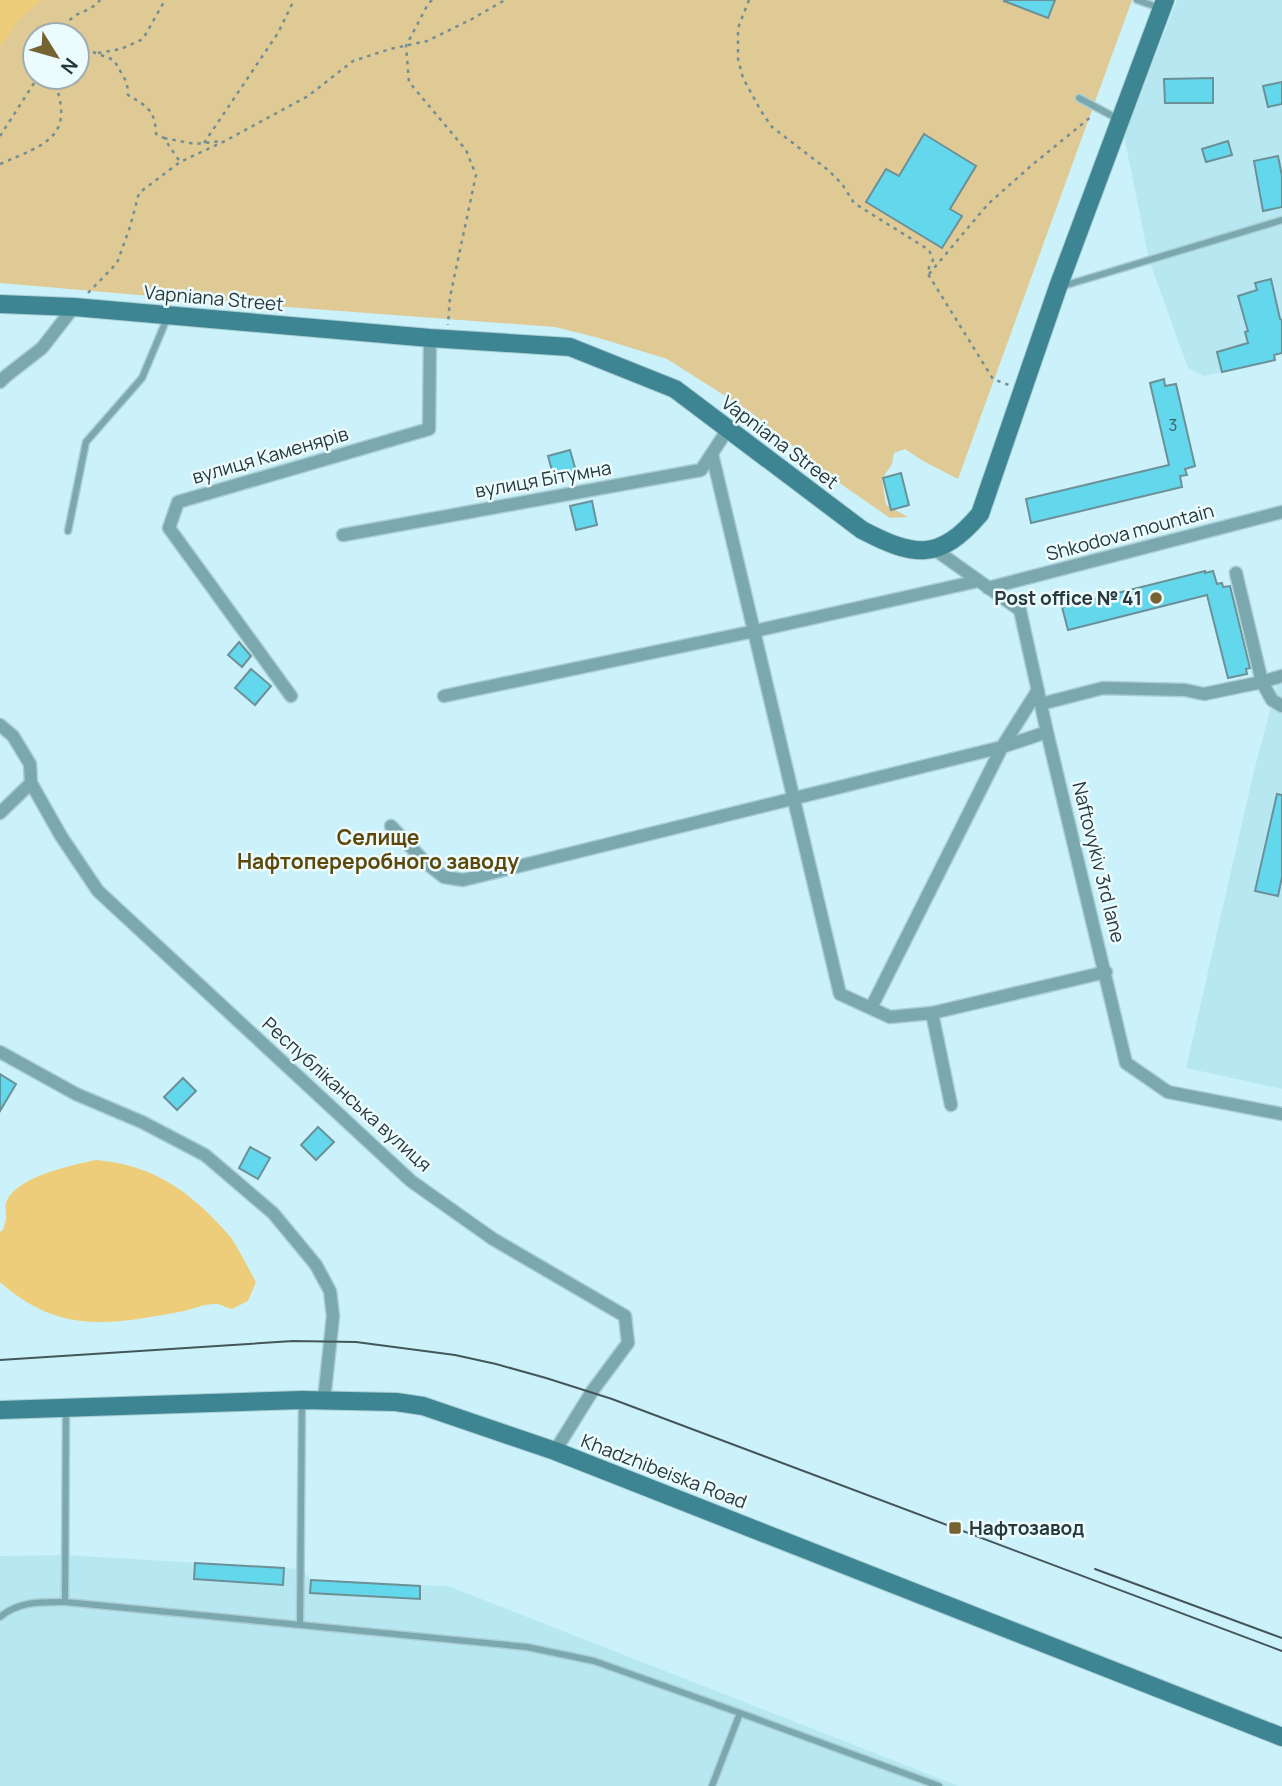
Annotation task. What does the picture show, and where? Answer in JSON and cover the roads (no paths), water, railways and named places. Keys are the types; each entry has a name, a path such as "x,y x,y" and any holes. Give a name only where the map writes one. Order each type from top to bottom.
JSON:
{"street":[{"path":"934,549 946,545 966,531 980,514 1021,390 1163,4"},
{"name":"Vapniana Street","path":"0,304 169,313 438,338 570,347 675,389 862,530 891,545 913,551 934,549"},
{"path":"0,382 42,348 74,307"},
{"name":"вулиця Каменярів","path":"291,696 170,528 178,502 429,429 438,338"},
{"name":"вулиця Бітумна","path":"343,535 701,470 728,429"},
{"path":"712,454 840,994 890,1017 932,1013 1106,972"},
{"name":"Shkodova mountain","path":"444,696 983,585 1282,512"},
{"name":"Naftovykiv 3rd lane","path":"934,549 1020,610 1126,1063 1168,1092 1282,1114"},
{"path":"1236,573 1262,682 1272,700 1282,706"},
{"path":"871,1008 1002,747 1040,697 1103,688 1204,694 1282,676"},
{"name":"Республіканська вулиця","path":"0,725 13,736 30,764 31,783 98,891 411,1181 493,1239 625,1316 628,1343 593,1390 555,1451"},
{"path":"391,825 425,862 444,877 463,880 1002,747 1047,732"},
{"path":"0,813 31,783"},
{"path":"932,1013 951,1105"},
{"path":"0,1052 76,1094 142,1122 205,1155 273,1213 316,1265 330,1291 333,1316 324,1400"},
{"name":"Khadzhibeiska Road","path":"0,1410 302,1400 396,1402 423,1406 555,1451 1282,1737"}],"lane":[{"path":"1137,0 1163,4"},
{"path":"1079,98 1119,120"},
{"path":"1058,287 1282,220"},
{"path":"68,531 86,442 142,378 169,313"},
{"path":"300,1625 302,1400"},
{"path":"65,1408 65,1602"},
{"path":"0,1617 9,1610 35,1602 65,1602 527,1647 593,1661 939,1786"},
{"path":"712,1786 740,1713"}],"tram line":[{"path":"0,1360 293,1341 356,1342 455,1355 496,1364 612,1399 1282,1651"},
{"path":"1095,1569 1282,1638"}],"place":[{"name":"Post office № 41","path":"1156,598"},
{"name":"Нафтозавод","path":"955,1528"}],"district":[{"name":"Селище Нафтопереробного заводу","path":"378,849"}]}
